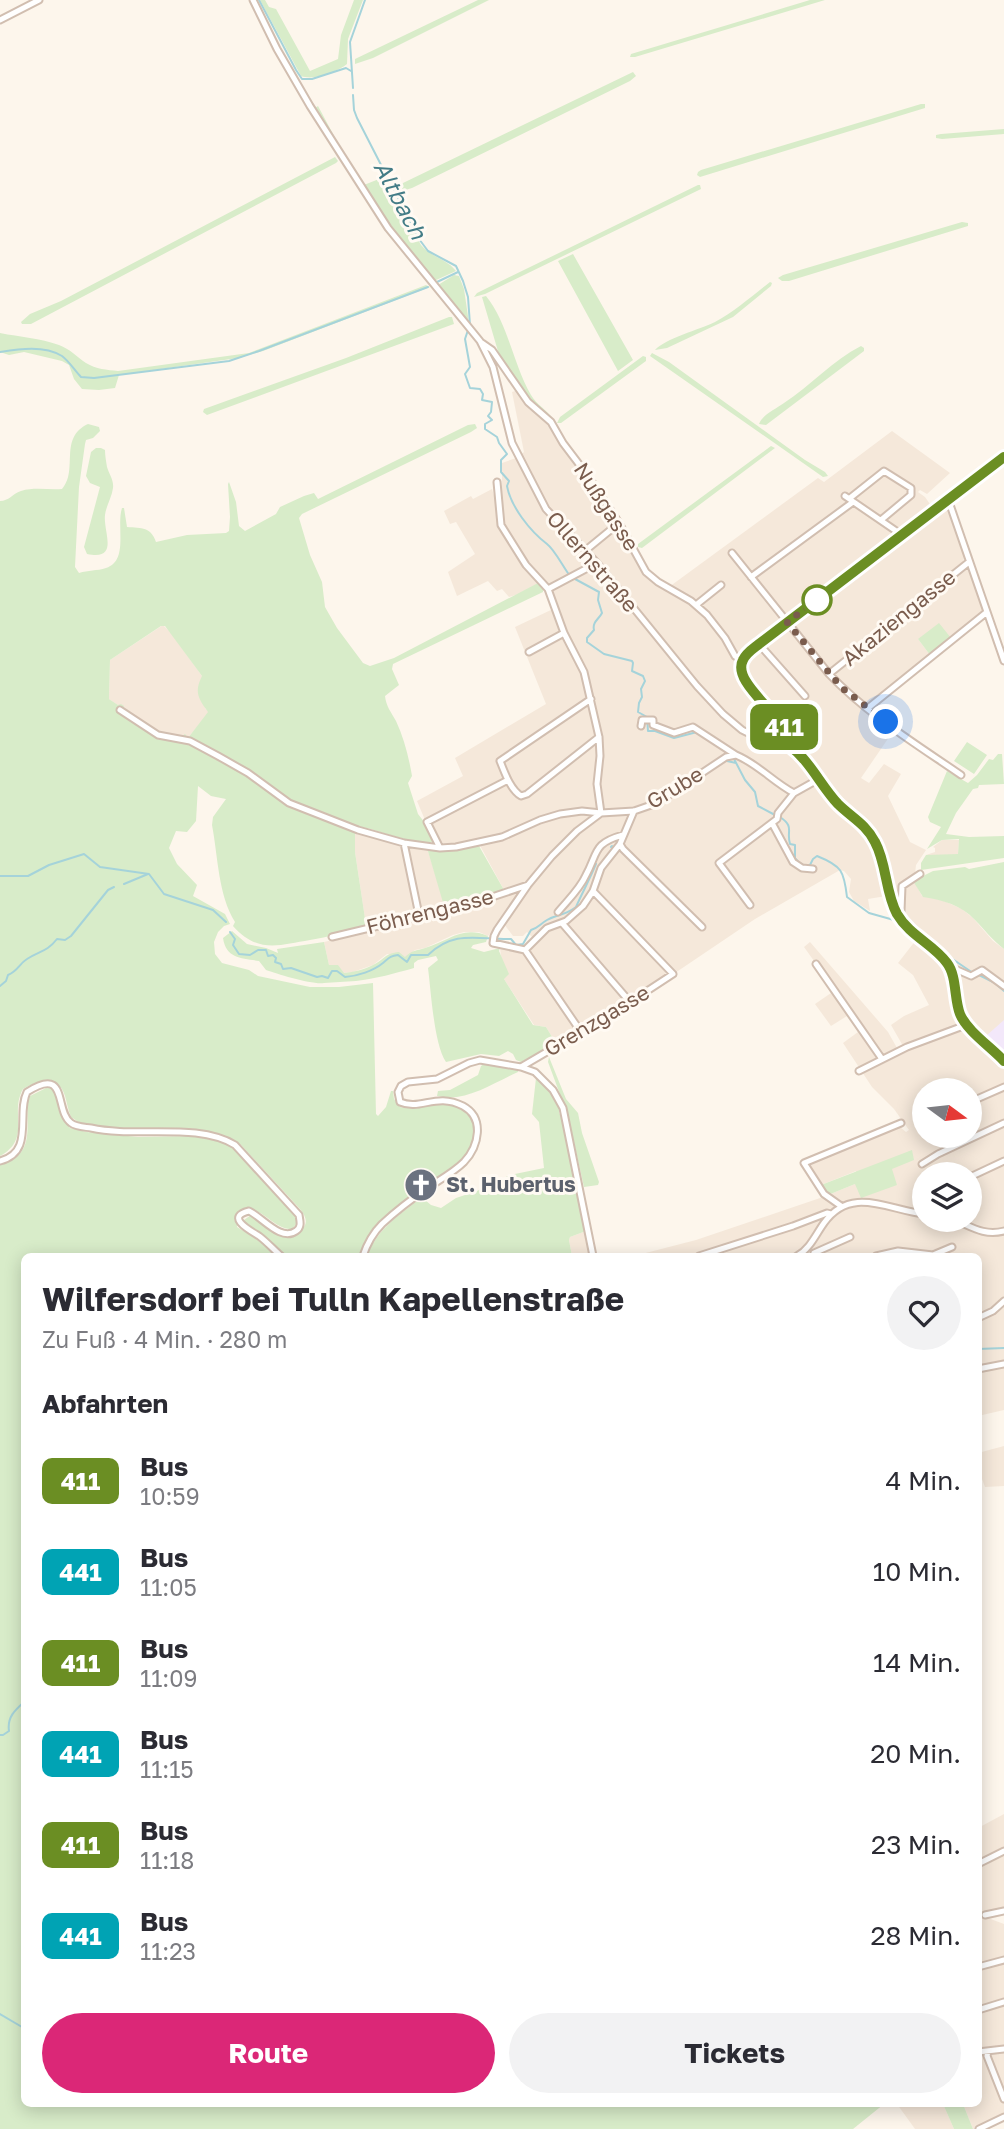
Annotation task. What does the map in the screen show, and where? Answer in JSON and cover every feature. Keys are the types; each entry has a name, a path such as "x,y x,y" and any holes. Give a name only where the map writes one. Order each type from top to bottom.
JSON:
{"street":[{"path":"0,20 38,0"},
{"name":"Ollernstraße","path":"253,0 277,49 326,133 388,228 480,341 493,367 512,443 546,509 586,550 697,687 723,714 754,736 790,746"},
{"name":"Nußgasse","path":"480,341 492,350 528,402 551,422 619,523 646,572 707,615 735,656 742,660 741,671 746,680 781,723 790,738 790,746 839,806 864,824 880,853 891,899 903,922"},
{"path":"742,660 787,622 1004,457"},
{"path":"751,577 884,471 911,488 911,495 881,520"},
{"path":"497,482 502,525 526,565 548,589 564,633 584,673 599,737 597,784 601,813 565,841 528,885 493,940 525,950 547,928 574,916 593,891 601,868 620,844 634,811"},
{"path":"849,499 902,535"},
{"path":"948,499 1004,661"},
{"path":"586,550 619,523"},
{"path":"732,553 841,687 961,775"},
{"name":"Akaziengasse","path":"829,674 969,562"},
{"path":"548,589 597,563"},
{"path":"695,605 721,585"},
{"path":"868,708 987,612"},
{"path":"530,652 564,633"},
{"path":"759,644 805,696"},
{"path":"591,699 500,761 508,780 521,796 599,737"},
{"name":"Grube","path":"121,710 158,735 190,741 218,756 248,773 289,803 358,830 404,843 440,848 489,841 560,814 582,811 634,811 657,803 726,757 735,755"},
{"path":"646,722 653,720 653,725 674,733 693,727 755,765 780,786 794,793"},
{"path":"750,905 719,863 776,818 794,793 819,779"},
{"path":"440,848 427,822 508,780"},
{"path":"776,818 793,862 802,869 813,869"},
{"path":"558,912 586,877 598,849 610,839 623,835"},
{"path":"404,843 419,915"},
{"path":"620,844 702,927"},
{"path":"920,874 902,886 903,922 945,960 966,1025 1004,1061"},
{"name":"Föhrengasse","path":"332,937 474,903 528,885"},
{"name":"Grenzgasse","path":"521,1067 673,974 593,891"},
{"path":"562,923 630,1002"},
{"path":"525,950 581,1032"},
{"path":"816,964 882,1059"},
{"path":"950,969 971,976 982,970 1004,986"},
{"path":"859,1071 966,1025"},
{"path":"364,1253 380,1226 421,1192 461,1165 467,1158 477,1134 478,1122 472,1112 443,1100 404,1104 398,1098 401,1086 408,1082 437,1079 480,1060 535,1072 559,1099 592,1253"},
{"path":"0,1161 7,1159 20,1146 24,1121 23,1099 27,1092 45,1085 55,1086 59,1091 64,1115 73,1125 128,1132 181,1131 226,1139 235,1145 299,1215 299,1228 288,1234 277,1230 249,1211 240,1216 243,1227 259,1236 278,1253"},
{"path":"982,1097 1004,1087"},
{"path":"841,1206 824,1194 804,1163 901,1123"},
{"path":"925,1162 1004,1123"},
{"path":"982,1171 1004,1161"},
{"path":"801,1253 808,1248 831,1214 841,1206 869,1202 912,1212"},
{"path":"724,1253 827,1213 831,1214"},
{"path":"981,1232 1004,1231"},
{"path":"818,1253 850,1237"},
{"path":"938,1253 951,1247"},
{"path":"808,1248 812,1253"},
{"path":"889,1253 911,1253"},
{"path":"982,1316 1004,1302"},
{"path":"982,1367 1004,1364"},
{"path":"982,1862 1004,1852"},
{"path":"985,1915 1004,1911"},
{"path":"982,1966 1004,1960"},
{"path":"982,2009 1004,2002"},
{"path":"982,2052 1004,2049"},
{"path":"988,2051 987,2056 1004,2099"},
{"path":"979,2129 1004,2116"}],"shaded area":[{"path":"518,390 546,419 592,483 644,573 667,591 818,478 824,482 892,431 950,473 927,494 920,490 918,492 932,507 930,510 934,515 948,507 965,555 962,565 956,571 959,574 967,568 970,569 984,610 951,638 918,639 930,655 865,704 864,708 894,730 861,778 869,783 884,764 901,774 888,796 910,842 926,850 912,877 922,896 942,900 962,909 1004,949 1004,1410 982,1415 982,1253 646,1253 696,1240 826,1198 855,1184 856,1171 821,1185 809,1167 811,1162 900,1127 906,1132 909,1130 894,1109 872,1087 843,1043 858,1032 847,1016 831,1026 815,1004 831,993 804,947 810,942 888,1032 897,1048 903,1046 891,1025 929,1005 913,975 898,963 916,940 933,955 941,947 923,930 905,919 891,890 885,891 886,896 868,899 870,911 854,901 849,892 851,879 840,870 755,919 675,973 669,966 665,969 666,975 635,996 631,998 627,995 622,998 623,1003 607,1014 582,1028 574,1028 575,1033 558,1042 546,1027 534,1025 504,979 500,948 523,953 528,958 532,955 529,947 535,940 527,932 523,936 513,936 501,920 488,936 479,932 464,932 415,950 405,958 387,954 373,965 353,972 343,973 329,965 324,942 373,930 372,925 366,925 355,852 355,831 400,843 401,846 427,848 447,911 505,897 504,890 477,840 454,844 439,841 425,820 417,801 463,776 455,758 546,704 515,627 553,609 552,584 543,581 509,597 502,589 497,591 488,581 457,596 448,572 475,554 456,522 450,524 444,511 471,496 473,499 492,489 495,499 502,497 502,463 524,452 512,392"},
{"path":"163,625 202,676 205,708 209,712 188,738 157,732 109,699 110,660"},
{"path":"942,840 959,840 958,855 926,855 935,852 933,847"},
{"path":"1004,1020 1004,1055 986,1036"},
{"path":"586,1231 590,1253 571,1253 570,1237"},
{"path":"1004,1446 1004,1486 985,1487 982,1479 982,1452"},
{"path":"1004,1814 1004,1913 988,1918 1004,1924 1004,2119 986,2129 973,2129 964,2107 982,2107 982,1826"},
{"path":"899,2107 944,2107 954,2129 915,2129"}],"green space":[{"path":"260,0 265,0 269,7 276,9 310,71 338,59 341,35 354,0 363,0 348,39 347,64 325,75 301,76"},
{"path":"478,0 489,0 373,58 355,64 355,59"},
{"path":"810,0 825,0 630,57 631,54"},
{"path":"633,72 636,76 630,81 412,188 402,191 399,189 403,183"},
{"path":"925,104 925,108 700,177 697,175 701,170"},
{"path":"318,106 364,185 384,177 421,245 456,271 434,281 380,212 320,118 315,108"},
{"path":"1004,129 1004,134 936,138 936,135 941,134"},
{"path":"335,157 338,161 336,163 31,324 22,324 30,314 61,301"},
{"path":"698,185 701,189 474,297 477,293"},
{"path":"962,222 968,223 968,226 789,281 778,278 783,275"},
{"path":"573,254 633,360 618,371 558,261"},
{"path":"454,275 459,276 464,289 469,323 438,285"},
{"path":"770,282 771,286 733,317 667,348 655,350 722,318"},
{"path":"426,285 430,287 263,351 238,358 119,375 115,388 82,389 74,379 69,365 62,361 24,352 9,355 0,352 0,333 52,343 67,349 90,365 118,371 249,353"},
{"path":"486,296 500,318 531,395 552,418 528,399 500,358 482,297"},
{"path":"452,317 454,324 207,415 203,412 204,409 346,358"},
{"path":"861,346 864,351 766,425 759,424 841,358"},
{"path":"652,353 669,362 828,476 823,477 650,356"},
{"path":"643,356 646,361 561,423 557,423 560,417"},
{"path":"88,424 99,427 100,431 93,438 86,440 79,487 75,567 79,573 106,568 117,558 120,551 122,508 127,527 149,531 156,542 187,535 226,533 229,531 230,517 229,482 236,502 239,526 245,531 276,514 280,507 314,493 318,499 468,425 475,424 477,428 471,432 302,514 299,518 310,555 322,582 325,607 363,663 370,666 394,658 538,583 543,589 543,592 393,664 392,669 399,685 385,696 406,748 412,776 408,783 418,814 434,842 412,841 350,825 348,829 355,831 355,852 366,925 364,927 279,945 260,944 242,935 233,926 235,922 225,900 212,825 213,817 226,799 211,796 198,786 196,821 187,832 176,831 169,848 177,864 197,885 193,896 225,914 230,924 218,932 214,942 215,954 222,963 249,970 258,976 310,987 373,983 378,1116 386,1107 393,1091 394,1099 400,1107 451,1104 466,1113 471,1120 474,1127 473,1143 464,1158 433,1183 415,1184 418,1191 379,1225 362,1253 282,1253 245,1224 244,1220 251,1215 276,1231 289,1233 301,1230 306,1222 305,1216 241,1145 222,1135 182,1128 116,1128 80,1123 71,1117 62,1089 53,1082 41,1081 23,1089 19,1098 18,1133 10,1149 0,1156 0,501 26,490 62,489 69,473 74,437","holes":["161,626 165,626 202,676 198,695 208,712 188,738 185,734 181,737 157,732 123,709 124,706 109,699 110,660"]},
{"path":"771,446 775,448 642,548 638,547 638,544"},
{"path":"96,448 105,450 113,485 105,515 107,549 97,555 87,554 84,547 100,487 90,483 86,476 91,452"},
{"path":"939,623 951,638 930,655 918,639"},
{"path":"967,742 987,755 974,774 954,761"},
{"path":"998,754 1002,754 1004,784 979,785 973,789 956,813 946,834 969,837 1004,836 1004,858 921,870 921,863 926,855 958,854 959,839 942,840 927,849 941,827 930,822 928,817 947,771 968,783 989,759 993,760"},
{"path":"479,846 504,890 444,906 427,848 444,852"},
{"path":"1004,862 1004,949 964,910 923,897 913,881 933,871 965,867 969,869"},
{"path":"232,931 247,944 278,953 277,949 324,942 329,965 338,965 344,973 366,968 394,953 399,952 405,957 463,933 488,936 486,942 471,948 484,952 500,948 509,974 504,979 533,1025 546,1027 558,1042 521,1062 508,1051 499,1056 481,1054 446,1062 436,1031 428,968 438,960 436,956 418,960 414,963 414,968 378,977 319,983 266,970 259,961 231,954 223,938"},
{"path":"549,1057 566,1099 578,1113 598,1185 584,1187 568,1116 548,1062"},
{"path":"484,1064 515,1069 518,1072 458,1097 437,1096 438,1091 450,1090 478,1075"},
{"path":"536,1078 550,1089 560,1109 576,1187 573,1193 578,1194 586,1231 570,1237 571,1253 368,1253 384,1229 426,1194 429,1198 425,1200 441,1208 456,1198 510,1175 544,1168 539,1122 532,1114"},
{"path":"48,1087 56,1092 65,1122 70,1128 138,1137 193,1136 234,1147 297,1215 298,1222 292,1229 279,1226 252,1210 245,1209 239,1215 237,1227 257,1239 272,1253 21,1253 21,2107 880,2107 853,2129 0,2129 0,1165 20,1154 24,1146 28,1128 28,1097"},
{"path":"912,1150 914,1160 892,1169 897,1185 861,1198 855,1184 828,1195 821,1185"},
{"path":"944,2107 964,2107 973,2129 954,2129"}],"waterway":[{"path":"259,0 302,79 312,79 346,68 351,71"},
{"name":"Altbach","path":"353,88 350,42 365,0"},
{"name":"Altbach","path":"353,95 357,118 419,239 428,251 456,266 468,297 470,325"},
{"path":"437,282 458,272"},
{"path":"0,352 47,350 62,356 81,377 94,378 229,361 428,287"},
{"path":"468,330 465,339 470,367 465,374 470,388 480,389 482,400 492,402 488,416 492,420 485,424 485,429 497,437 507,454 501,460 501,472 509,481 509,494 522,518 553,550 570,576"},
{"path":"575,579 599,592 598,600 602,613 587,642 604,654 632,661 632,671 643,676 645,681 641,689 638,712 647,717 648,731 674,738 697,732"},
{"path":"733,757 755,792 758,806 775,815"},
{"path":"727,761 736,763"},
{"path":"780,817 789,827 790,844 795,845 795,858 800,863 810,865 817,856 832,863 843,875 847,897 869,913 901,922"},
{"path":"0,876 28,876 49,865 84,854 100,867 149,874 164,894 213,910 226,922"},
{"path":"230,932 235,939 233,945 239,954 250,955 258,950 266,950 268,956 273,955 275,962 281,964 283,969 291,968 317,977 328,978 332,971 345,977 355,976 375,968 393,956 398,955 407,962 411,955 428,955 438,947 458,939 511,939 516,945 523,944 531,930 576,907 596,864"},
{"path":"124,884 148,874"},
{"path":"0,986 8,975 27,959 46,949 57,939 65,940 71,936 108,890 114,887"},
{"path":"906,922 912,923 948,956 973,973"},
{"path":"979,975 1004,991"},
{"path":"982,1349 1004,1348"},
{"path":"0,1735 9,1731 10,1718 21,1705"},
{"path":"0,2014 21,2026"}],"bus line":[{"name":"411","path":"1004,457 759,644 742,660 741,671 762,702 781,723 790,746 839,806 864,824 876,842 898,915 909,930 948,964 962,1019 1004,1061"}],"place":[{"name":"St. Hubertus","path":"421,1185"}],"route":[{"path":"817,600 787,622 841,687 886,722"}]}
